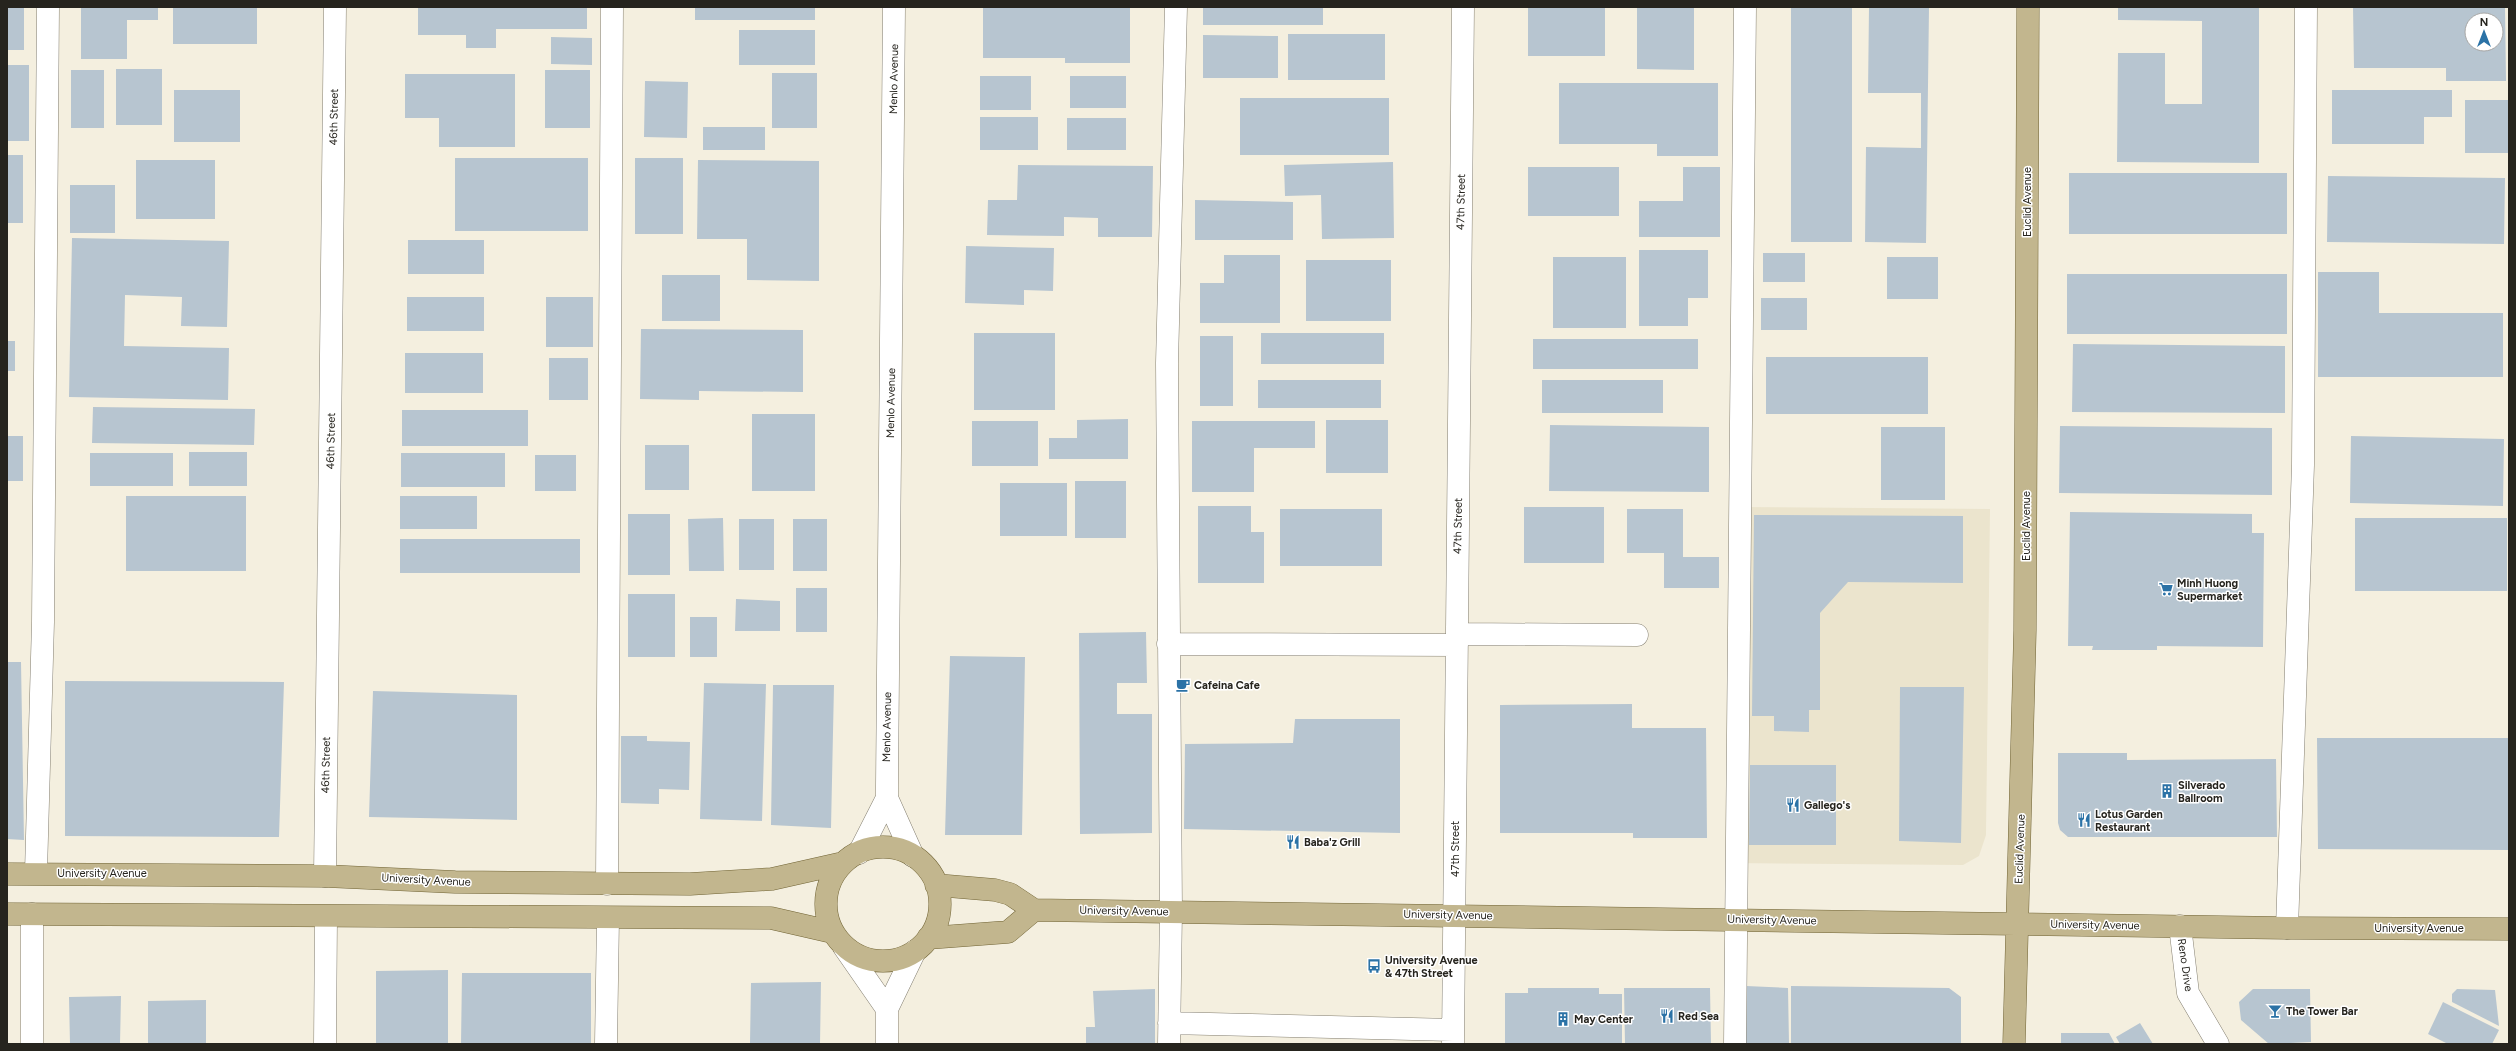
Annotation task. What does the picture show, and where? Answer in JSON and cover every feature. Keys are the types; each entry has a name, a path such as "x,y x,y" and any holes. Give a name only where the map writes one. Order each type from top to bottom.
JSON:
{"main road":[{"name":"Euclid Avenue","path":"2014,1044 2016,924 2024,741 2028,7"},
{"path":"838,940 826,915 826,896 832,878 851,858 877,848 896,849 913,856 927,868 936,885 940,904 937,922 922,945"},
{"name":"University Avenue","path":"7,874 36,872 324,876 455,882 690,884 772,879 851,858"},
{"path":"7,914 326,917 771,918 838,940 861,957 878,961 897,960 922,945 1008,932 1034,910 1010,894 995,890 936,885"},
{"name":"University Avenue","path":"1034,910 2287,928 2509,929"}],"street":[{"path":"36,872 43,622 48,7"},
{"name":"46th Street","path":"324,876 335,7"},
{"path":"607,884 612,7"},
{"name":"Menlo Avenue","path":"894,7 887,798 913,856"},
{"path":"1176,7 1166,363 1171,911 1169,1034 1453,1037"},
{"name":"47th Street","path":"1453,1037 1463,7"},
{"path":"1735,1044 1745,7"},
{"path":"2287,928 2303,465 2306,7"},
{"path":"1168,644 1457,640 1637,635"},
{"name":"Menlo Avenue","path":"851,858 887,798"},
{"path":"32,914 32,1044"},
{"path":"324,1044 326,917"},
{"path":"606,1044 608,918"},
{"name":"Reno Drive","path":"2180,926 2188,993 2218,1044"},
{"path":"838,940 887,1009"},
{"path":"887,1044 887,1009 922,945"}],"shaded area":[{"path":"1736,507 1990,509 1986,835 1979,856 1963,865 1730,863"}],"building":[{"path":"7,7 24,7 24,50 7,50"},
{"path":"81,7 158,7 158,20 127,20 127,59 81,59"},
{"path":"173,7 257,7 257,44 173,44"},
{"path":"418,7 587,7 587,29 496,29 496,48 466,48 466,35 418,35"},
{"path":"695,7 815,7 815,20 695,20"},
{"path":"983,7 1130,7 1130,63 1065,63 1065,58 983,58"},
{"path":"1203,7 1323,7 1323,25 1203,25"},
{"path":"1528,7 1605,7 1605,56 1528,56"},
{"path":"1637,7 1694,7 1694,70 1637,69"},
{"path":"1791,7 1852,7 1852,242 1791,242"},
{"path":"1869,7 1929,7 1926,243 1865,242 1866,147 1921,148 1921,93 1868,93"},
{"path":"2118,7 2259,7 2259,163 2117,162 2118,53 2165,53 2165,104 2202,104 2202,21 2118,20"},
{"path":"2353,7 2505,7 2506,81 2446,81 2446,68 2354,68"},
{"path":"739,30 815,30 815,65 739,65"},
{"path":"1288,34 1385,34 1385,80 1288,80"},
{"path":"1203,35 1278,36 1278,78 1203,78"},
{"path":"551,37 592,38 592,65 551,64"},
{"path":"7,65 29,65 29,141 7,141"},
{"path":"116,69 162,69 162,125 116,125"},
{"path":"71,70 104,70 104,128 71,128"},
{"path":"545,70 590,70 590,128 545,128"},
{"path":"772,73 817,73 817,128 772,128"},
{"path":"405,74 515,74 515,147 439,147 439,118 405,118"},
{"path":"980,76 1031,76 1031,110 980,110"},
{"path":"1070,76 1126,76 1126,108 1070,108"},
{"path":"645,81 688,82 687,138 644,137"},
{"path":"1559,83 1718,83 1718,156 1657,156 1657,144 1559,144"},
{"path":"174,90 240,90 240,142 174,142"},
{"path":"2332,90 2452,90 2452,117 2424,117 2424,144 2332,144"},
{"path":"1240,98 1389,98 1389,155 1240,155"},
{"path":"2465,100 2509,100 2509,153 2465,153"},
{"path":"980,117 1038,117 1038,150 980,150"},
{"path":"1067,118 1126,118 1126,150 1067,150"},
{"path":"703,127 765,127 765,150 703,150"},
{"path":"7,155 23,155 23,223 7,223"},
{"path":"455,158 588,158 588,231 455,231"},
{"path":"635,158 683,158 683,234 635,234"},
{"path":"136,160 215,160 215,219 136,219"},
{"path":"698,160 819,161 819,281 747,280 747,239 697,239"},
{"path":"1393,162 1394,238 1322,239 1321,195 1285,196 1284,165"},
{"path":"1018,165 1153,166 1152,237 1098,237 1098,218 1064,217 1064,236 987,235 988,200 1017,200"},
{"path":"1528,167 1619,167 1619,216 1528,216"},
{"path":"1683,167 1720,167 1720,237 1639,237 1639,201 1683,201"},
{"path":"2069,173 2287,173 2287,234 2069,234"},
{"path":"2328,176 2505,178 2504,244 2327,242"},
{"path":"70,185 115,185 115,233 70,233"},
{"path":"1195,200 1293,202 1293,240 1195,240"},
{"path":"72,238 229,241 227,327 181,326 182,297 125,295 124,346 229,348 228,400 69,397"},
{"path":"408,240 484,240 484,274 408,274"},
{"path":"966,246 1054,248 1053,291 1024,290 1024,305 965,303"},
{"path":"1639,250 1708,250 1708,298 1688,298 1688,326 1639,326"},
{"path":"1763,253 1805,253 1805,282 1763,282"},
{"path":"1224,255 1280,255 1280,323 1200,323 1200,283 1224,283"},
{"path":"1553,257 1626,257 1626,328 1553,328"},
{"path":"1887,257 1938,257 1938,299 1887,299"},
{"path":"1306,260 1391,260 1391,321 1306,321"},
{"path":"2318,272 2379,272 2379,313 2503,313 2503,377 2318,377"},
{"path":"2067,274 2287,274 2287,334 2067,334"},
{"path":"662,275 720,275 720,321 662,321"},
{"path":"407,297 484,297 484,331 407,331"},
{"path":"546,297 593,297 593,347 546,347"},
{"path":"1761,298 1807,298 1807,330 1761,330"},
{"path":"641,329 803,330 803,392 699,391 699,400 640,399"},
{"path":"974,333 1055,333 1055,410 974,410"},
{"path":"1261,333 1384,333 1384,364 1261,364"},
{"path":"1200,336 1233,336 1233,406 1200,406"},
{"path":"1533,339 1698,339 1698,369 1533,369"},
{"path":"7,341 15,341 15,371 7,371"},
{"path":"2073,344 2285,346 2285,413 2072,412"},
{"path":"405,353 483,353 483,393 405,393"},
{"path":"1766,357 1928,357 1928,414 1766,414"},
{"path":"549,358 588,358 588,400 549,400"},
{"path":"1258,380 1381,380 1381,408 1258,408"},
{"path":"1542,380 1663,380 1663,413 1542,413"},
{"path":"93,407 255,409 254,445 92,443"},
{"path":"402,410 528,410 528,446 402,446"},
{"path":"752,414 815,414 815,491 752,491"},
{"path":"1128,419 1128,459 1049,459 1049,438 1077,438 1077,420"},
{"path":"1326,420 1388,420 1388,473 1326,473"},
{"path":"972,421 1038,421 1038,466 972,466"},
{"path":"1192,421 1315,421 1315,448 1254,448 1254,492 1192,492"},
{"path":"1550,425 1709,427 1709,492 1549,491"},
{"path":"2060,426 2272,428 2272,495 2059,493"},
{"path":"1881,427 1945,427 1945,500 1881,500"},
{"path":"7,436 23,436 23,481 7,481"},
{"path":"2351,436 2504,439 2503,506 2350,503"},
{"path":"645,445 689,445 689,490 645,490"},
{"path":"189,452 247,452 247,486 189,486"},
{"path":"90,453 173,453 173,486 90,486"},
{"path":"401,453 505,453 505,487 401,487"},
{"path":"535,455 576,455 576,491 535,491"},
{"path":"1075,481 1126,481 1126,538 1075,538"},
{"path":"1000,483 1067,483 1067,536 1000,536"},
{"path":"126,496 246,496 246,571 126,571"},
{"path":"400,496 477,496 477,529 400,529"},
{"path":"1198,506 1251,506 1251,532 1264,532 1264,583 1198,583"},
{"path":"1524,507 1604,507 1604,563 1524,563"},
{"path":"1280,509 1382,509 1382,566 1280,566"},
{"path":"1627,509 1683,509 1683,557 1719,557 1719,588 1664,588 1664,553 1627,553"},
{"name":"Minh Huong Supermarket","path":"2070,512 2252,514 2252,533 2264,533 2263,647 2157,646 2157,650 2092,650 2093,646 2068,646"},
{"path":"628,514 670,514 670,575 628,575"},
{"path":"1754,515 1963,516 1963,583 1848,582 1820,613 1820,710 1809,710 1809,732 1774,731 1774,716 1752,716"},
{"path":"723,518 724,571 689,571 688,519"},
{"path":"2355,518 2507,518 2507,591 2355,591"},
{"path":"739,519 774,519 774,570 739,570"},
{"path":"793,519 827,519 827,571 793,571"},
{"path":"400,539 580,539 580,573 400,573"},
{"path":"796,588 827,588 827,632 796,632"},
{"path":"628,594 675,594 675,657 628,657"},
{"path":"736,599 780,601 780,631 735,631"},
{"path":"690,617 717,617 717,657 690,657"},
{"path":"1146,632 1147,683 1117,683 1117,714 1152,714 1152,833 1080,834 1079,633"},
{"path":"950,656 1025,657 1022,835 945,835"},
{"path":"7,662 21,662 24,840 7,839"},
{"path":"65,681 284,682 279,837 65,836"},
{"path":"704,683 766,684 762,821 700,819"},
{"path":"773,685 834,685 831,828 771,825"},
{"path":"1900,687 1964,687 1961,843 1899,841"},
{"path":"373,691 517,695 517,820 369,817"},
{"path":"1632,704 1632,728 1706,728 1707,838 1633,838 1633,833 1500,833 1500,705"},
{"path":"1295,719 1400,719 1400,833 1184,829 1185,744 1293,743"},
{"path":"621,736 647,736 647,741 690,742 689,790 659,789 659,804 621,803"},
{"path":"2317,738 2509,738 2509,850 2318,849"},
{"name":"Silverado Ballroom","path":"2058,753 2127,753 2127,760 2276,759 2277,837 2068,837 2060,830 2058,823"},
{"name":"Gallego's","path":"1750,765 1836,765 1836,845 1749,845"},
{"path":"448,970 448,1044 376,1044 376,971"},
{"path":"462,973 591,973 591,1044 461,1044"},
{"path":"821,982 820,1044 750,1044 751,983"},
{"path":"1746,986 1788,988 1789,1044 1745,1044"},
{"path":"1791,986 1949,988 1961,997 1961,1044 1791,1044"},
{"name":"May Center","path":"1528,988 1599,988 1599,994 1622,994 1622,1044 1505,1044 1505,993 1528,993"},
{"name":"Red Sea","path":"1624,988 1710,988 1711,1044 1625,1044"},
{"path":"1155,989 1155,1044 1086,1044 1086,1027 1095,1027 1093,991"},
{"name":"The Tower Bar","path":"2253,989 2310,989 2311,1042 2269,1044 2241,1020 2239,1002"},
{"path":"2457,989 2495,990 2499,1026 2452,1002 2452,994"},
{"path":"121,996 120,1044 70,1044 69,997"},
{"path":"206,1000 206,1044 148,1044 148,1001"},
{"path":"2443,1002 2499,1030 2492,1044 2448,1044 2428,1034"},
{"path":"2140,1023 2153,1044 2120,1044 2116,1037"},
{"path":"2061,1033 2109,1033 2115,1044 2061,1044"}],"place":[{"name":"Minh Huong Supermarket","path":"2166,589"},
{"name":"Cafeina Cafe","path":"1183,685"},
{"name":"Silverado Ballroom","path":"2167,791"},
{"name":"Gallego's","path":"1793,805"},
{"name":"Lotus Garden Restaurant","path":"2084,820"},
{"name":"Baba'z Grill","path":"1293,842"},
{"name":"University Avenue & 47th Street","path":"1374,966"},
{"name":"The Tower Bar","path":"2275,1011"},
{"name":"Red Sea","path":"1667,1016"},
{"name":"May Center","path":"1563,1019"}]}
